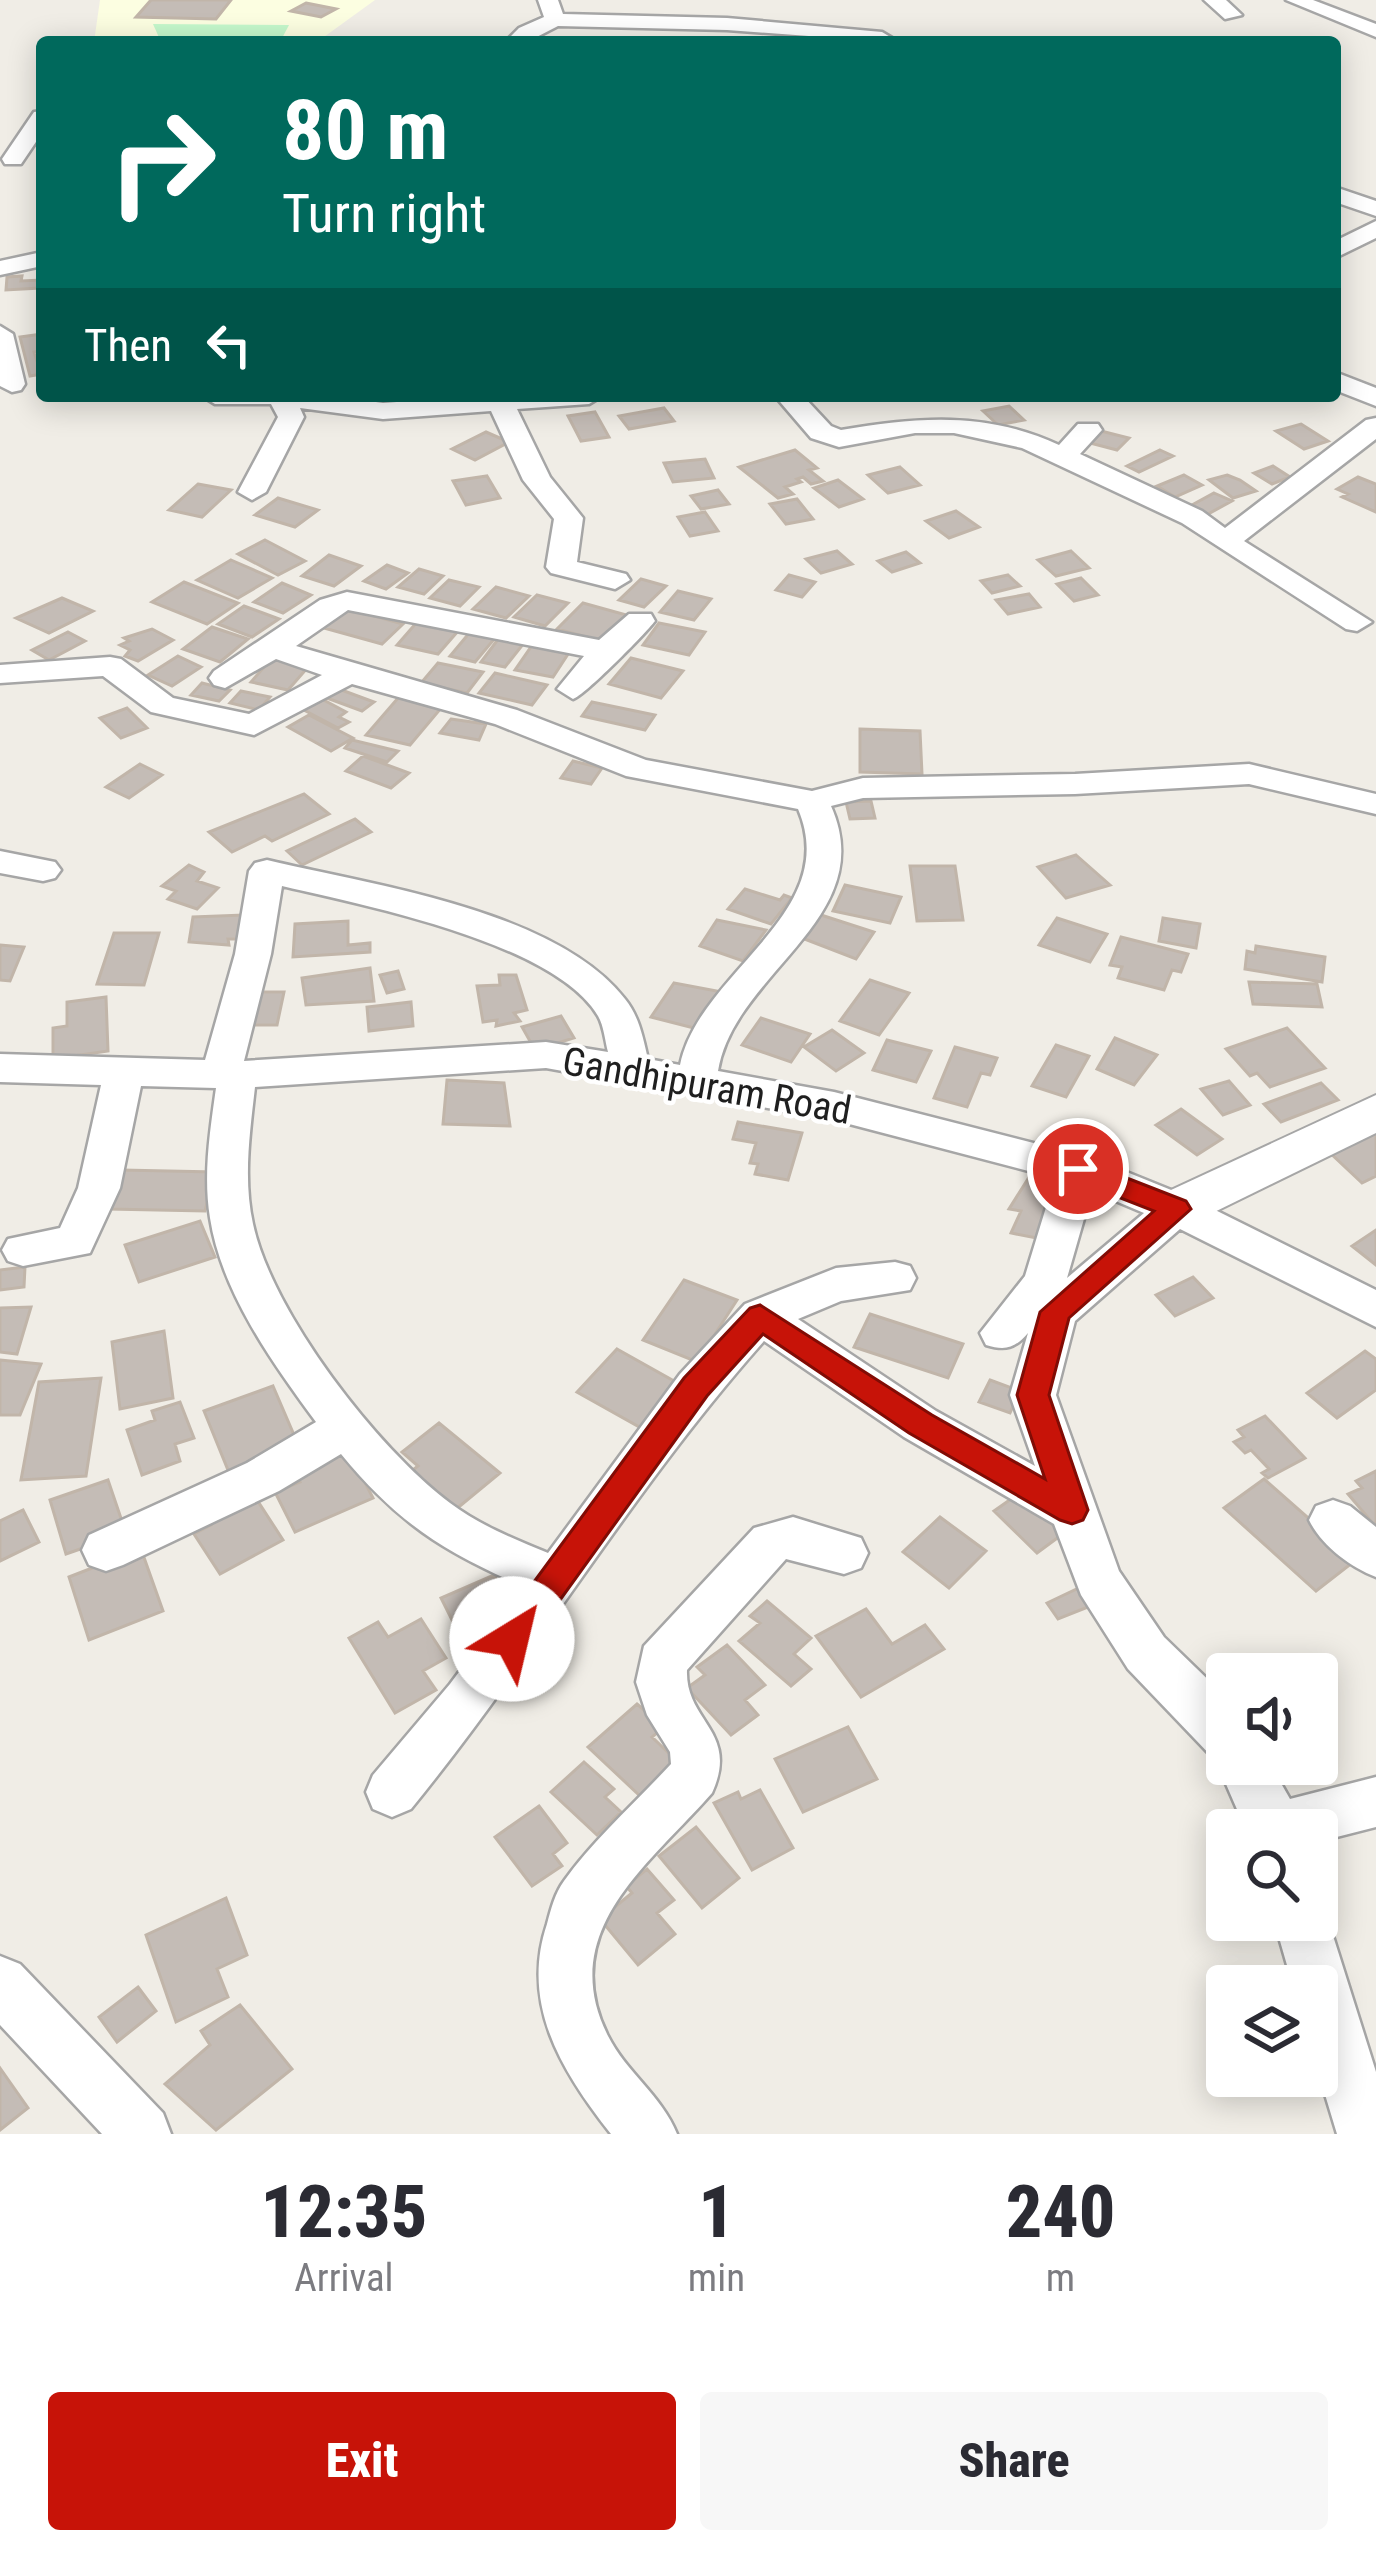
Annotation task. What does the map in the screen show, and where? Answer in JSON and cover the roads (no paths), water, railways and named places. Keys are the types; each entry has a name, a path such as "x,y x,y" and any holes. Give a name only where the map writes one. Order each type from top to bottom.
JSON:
{"street":[{"path":"1214,0 1232,15"},
{"path":"1296,0 1376,31"},
{"path":"522,36 552,10 860,36"},
{"path":"7,159 36,124"},
{"path":"1341,196 1376,209"},
{"path":"1341,247 1376,227"},
{"path":"0,268 36,260"},
{"path":"0,334 6,383 36,386"},
{"path":"1341,383 1376,398"},
{"path":"252,492 291,417 286,402"},
{"path":"319,402 383,411 500,402 537,480 569,518 561,567 615,580"},
{"path":"793,402 829,448 915,425 954,425 991,430 1062,457 1192,518 1358,622"},
{"path":"1226,542 1374,428"},
{"path":"1062,457 1088,430"},
{"path":"225,678 331,606 347,602 605,651"},
{"path":"573,689 605,651 640,621"},
{"path":"272,648 506,717 638,770 812,801 863,788 909,785 1076,784 1249,774 1376,804"},
{"path":"0,674 110,666 162,705 254,725 348,673"},
{"path":"697,1082 708,1032 796,924 820,884 829,837 812,801"},
{"path":"0,862 43,870"},
{"path":"556,1578 485,1548 434,1518 388,1475 296,1354 251,1280 234,1237 227,1161 229,1075 267,871 421,909 554,960 601,993 615,1011 632,1070"},
{"name":"Gandhipuram Road","path":"0,1068 229,1075 545,1055 632,1070 834,1106 1078,1169 1176,1209 1376,1310"},
{"path":"23,1250 75,1242 99,1188 124,1071"},
{"path":"1206,1711 1146,1652 1098,1580 1033,1395 1055,1312 1176,1209 1376,1112"},
{"path":"1002,1333 1044,1283 1078,1169"},
{"path":"392,1792 468,1700 695,1387 760,1316 836,1285 895,1278"},
{"path":"760,1316 920,1424 1072,1510"},
{"path":"106,1550 262,1477 349,1426"},
{"path":"1333,1520 1376,1556"},
{"path":"648,2134 589,2060 566,2002 565,1952 581,1902 694,1776 700,1762 694,1744 657,1687 662,1662 771,1541 794,1538 844,1553"},
{"path":"1338,1812 1376,1802"},
{"path":"1307,1941 1366,2134"},
{"path":"0,1984 142,2134"}]}
